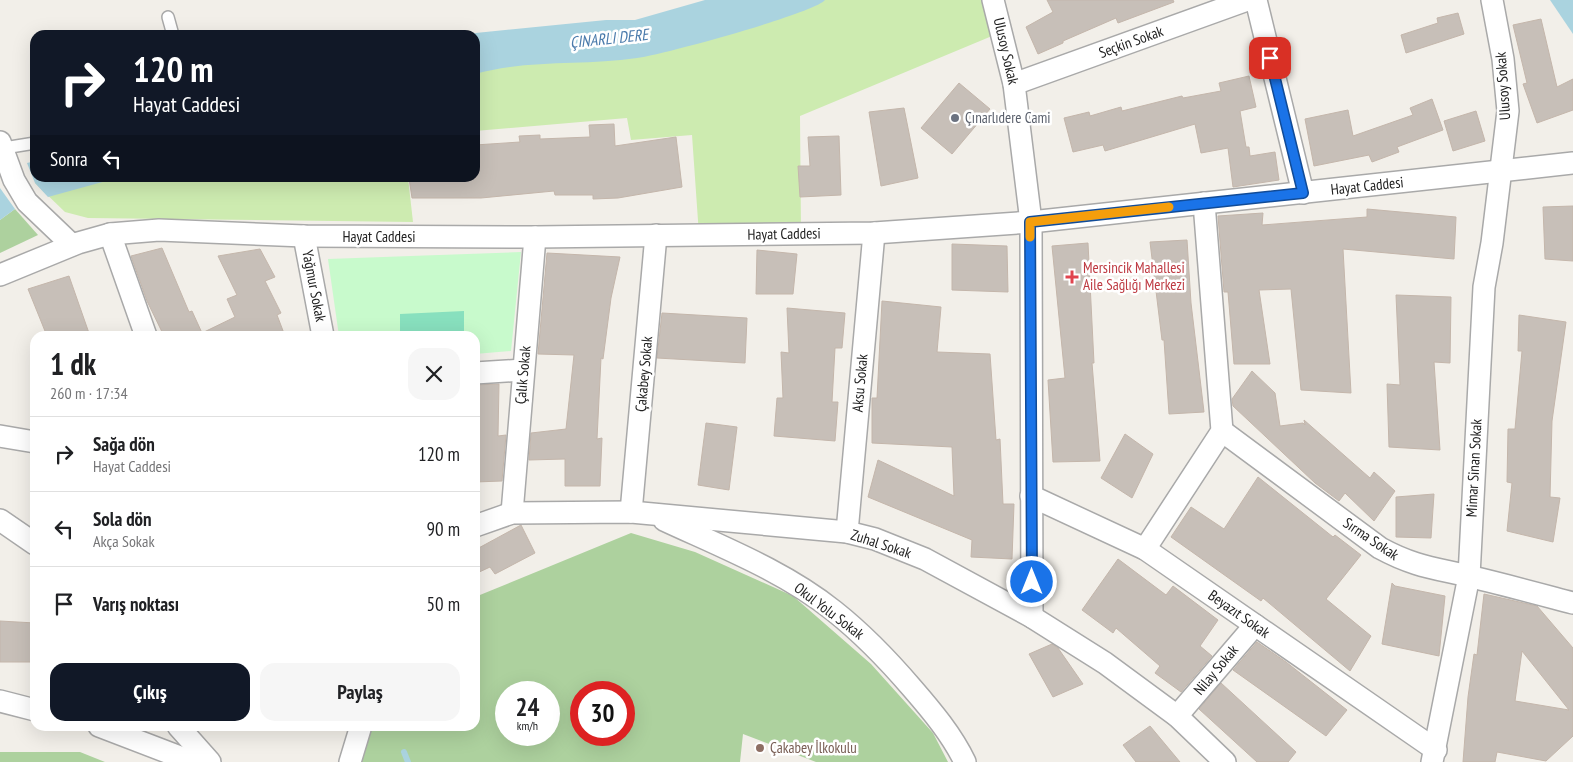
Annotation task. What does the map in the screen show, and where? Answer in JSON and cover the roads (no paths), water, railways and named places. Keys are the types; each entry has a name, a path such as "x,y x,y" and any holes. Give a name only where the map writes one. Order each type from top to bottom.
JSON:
{"street":[{"name":"Ulusoy Sokak","path":"994,0 1014,84 1030,222 1032,617"},
{"name":"Seçkin Sokak","path":"1014,84 1247,0"},
{"path":"1256,0 1303,193"},
{"name":"Ulusoy Sokak","path":"1492,0 1503,59 1508,111 1500,173"},
{"path":"1,151 14,180 33,208 72,245"},
{"name":"Hayat Caddesi","path":"0,275 72,245 110,234 159,230 304,236 535,237 874,233 1030,222 1500,173 1573,163"},
{"name":"Mimar Sinan Sokak","path":"1434,756 1469,576 1484,287 1492,243 1500,173"},
{"path":"1145,549 1222,431 1204,203"},
{"name":"Aksu Sokak","path":"847,532 874,233"},
{"path":"110,234 144,331"},
{"name":"Çakabey Sokak","path":"641,513 656,235"},
{"name":"Yağmur Sokak","path":"304,236 322,331"},
{"name":"Çalık Sokak","path":"512,513 535,237"},
{"path":"480,373 524,370"},
{"name":"Sırma Sokak","path":"1222,431 1380,548 1402,560 1426,568 1469,576 1573,602"},
{"path":"0,436 30,441"},
{"name":"Beyazıt Sokak","path":"1031,496 1145,549 1255,625 1434,756"},
{"name":"Zuhal Sokak","path":"480,524 512,513 641,513 847,532 875,539 925,559 1032,617 1105,663 1177,716 1224,762"},
{"name":"Okul Yolu Sokak","path":"641,513 760,564 833,610 868,640 935,714 965,762"},
{"path":"0,520 30,541"},
{"name":"Nilay Sokak","path":"1177,716 1255,625"},
{"path":"0,701 30,709"},
{"path":"112,731 193,762"},
{"path":"182,731 210,762"},
{"path":"350,762 359,731"}],"lane":[{"path":"168,17 172,30"},
{"path":"1,151 30,144"}],"water":[{"name":"ÇINARLI DERE","path":"705,0 825,0 815,6 768,23 705,42 652,55 617,60 515,66 480,73 480,33 606,20 635,20"},
{"path":"1550,0 1573,0 1573,34"},
{"path":"35,182 102,182 48,197"},
{"path":"0,188 15,209 0,220"}],"waterway":[{"path":"404,752 408,762"}],"place":[{"name":"Çınarlıdere Cami","path":"955,118"},
{"name":"Mersincik Mahallesi Aile Sağlığı Merkezi","path":"1072,277"},
{"name":"Çakabey İlkokulu","path":"760,748"}]}
